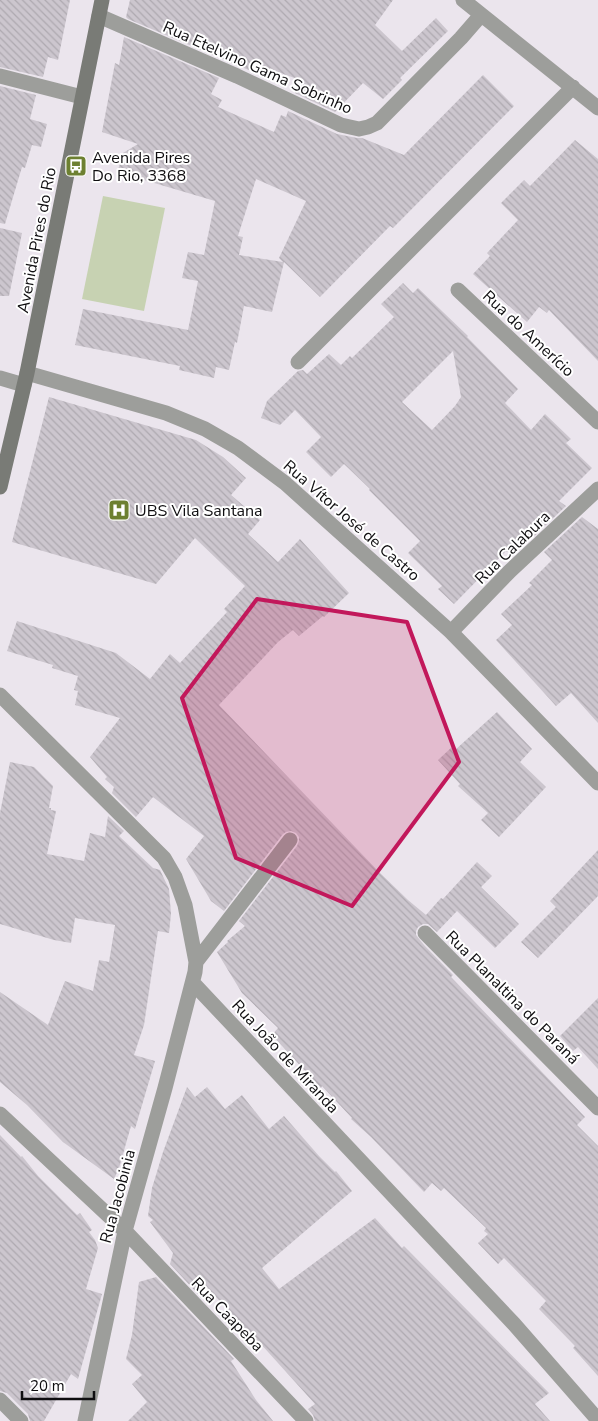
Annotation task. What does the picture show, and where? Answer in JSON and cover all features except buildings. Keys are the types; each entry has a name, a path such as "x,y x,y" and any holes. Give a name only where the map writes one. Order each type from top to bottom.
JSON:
{"main road":[{"name":"Avenida Pires do Rio","path":"0,486 25,379 102,0"}],"street":[{"path":"463,0 598,108"},
{"name":"Rua Etelvino Gama Sobrinho","path":"99,16 237,76 340,125 359,129 377,123 461,38 481,15"},
{"path":"0,76 82,97"},
{"path":"298,362 572,87"},
{"name":"Rua do Amerício","path":"458,290 598,422"},
{"name":"Rua Vítor José de Castro","path":"0,378 25,379 166,413 205,429 238,448 285,483 451,632 598,783"},
{"name":"Rua Calabura","path":"451,632 510,571 598,489"},
{"path":"0,695 164,858 175,877 185,905 196,962 193,982"},
{"path":"196,962 290,840"},
{"name":"Rua Planaltina do Paraná","path":"425,933 598,1108"},
{"name":"Rua Jacobinia","path":"85,1421 125,1231 193,982"},
{"name":"Rua João de Miranda","path":"193,982 514,1324 598,1420"},
{"name":"Rua Caapeba","path":"0,1114 125,1231 306,1421"},
{"path":"0,1400 21,1421"}],"highlighted area":[{"path":"257,599 407,622 459,762 352,906 236,858 182,698"}],"green space":[{"path":"103,196 165,208 144,311 82,299"}],"place":[{"name":"Avenida Pires Do Rio, 3368","path":"76,166"},
{"name":"UBS Vila Santana","path":"119,510"}]}
